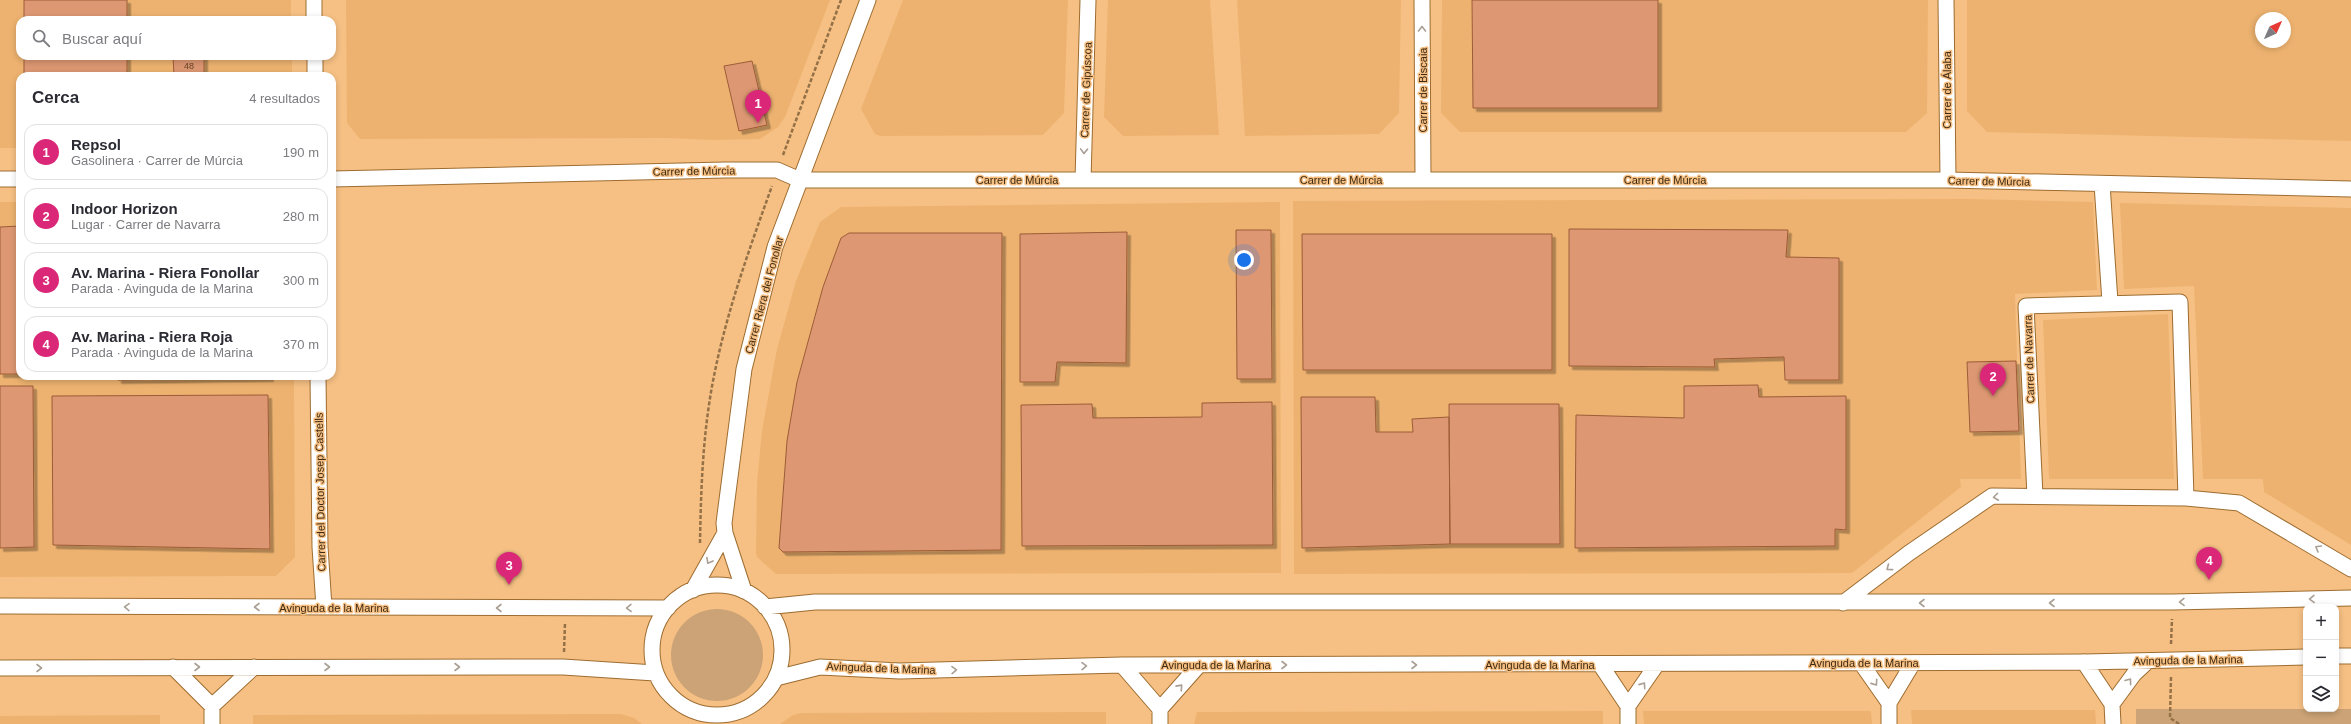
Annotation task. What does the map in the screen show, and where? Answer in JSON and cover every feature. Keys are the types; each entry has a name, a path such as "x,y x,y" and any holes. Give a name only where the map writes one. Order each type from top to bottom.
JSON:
{"street":[{"path":"314,0 314,16"},
{"name":"Carrer Riera del Fonollar","path":"725,533 724,523 744,369 775,247 868,0"},
{"name":"Carrer de Gipúscoa","path":"1083,180 1088,0"},
{"name":"Carrer de Biscaia","path":"1422,0 1423,180"},
{"name":"Carrer de Álaba","path":"1946,0 1948,180"},
{"path":"314,60 315,72"},
{"name":"Carrer de Múrcia","path":"336,179 777,170 800,180 1948,180 2351,189"},
{"path":"0,179 16,179"},
{"path":"2102,184 2110,302"},
{"name":"Carrer de Navarra","path":"2035,496 2026,306 2110,302 2180,302 2186,498"},
{"name":"Carrer del Doctor Josep Castells","path":"318,380 320,547 324,607"},
{"path":"1843,603 1909,553 1992,496 2186,498 2239,503 2351,569"},
{"path":"693,590 725,533"},
{"path":"725,533 744,591"},
{"path":"719,585 744,591 765,607 778,628 781,641 780,666 776,678 763,697 750,707 735,713 719,716 703,714 688,709 672,698 656,673 652,656 653,638 658,622 675,600 693,590 719,585"},
{"path":"765,607 815,602 1843,603 2164,602 2351,598"},
{"name":"Avinguda de la Marina","path":"0,606 565,609 668,608"},
{"path":"2339,656 2351,656"},
{"name":"Avinguda de la Marina","path":"776,678 820,667 900,671 1199,665 2084,662 2303,657"},
{"path":"2112,704 2134,674 2148,661"},
{"path":"2084,662 2112,704 2113,724"},
{"path":"1862,663 1889,702"},
{"path":"1889,724 1889,702 1913,663"},
{"path":"1600,664 1628,706 1628,724"},
{"path":"1628,706 1657,664"},
{"path":"1160,709 1199,665"},
{"path":"1122,666 1160,709 1160,724"},
{"path":"173,667 212,706 212,724"},
{"path":"212,706 254,667"},
{"path":"0,668 563,667 656,673"},
{"path":"742,724 750,707"},
{"path":"688,709 692,724"}],"path":[{"path":"563,667 565,609"},
{"path":"2170,709 2170,718 2179,724"}],"shaded area":[{"path":"0,0 291,0 291,16 16,16 16,60 292,60 292,72 16,72 16,148 0,148"},
{"path":"346,0 830,0 785,117 778,127 760,139 713,140 667,138 360,139 347,123"},
{"path":"903,0 1068,0 1064,113 1043,135 880,136 875,134 861,109"},
{"path":"1108,0 1210,0 1219,135 1123,136 1104,117"},
{"path":"1237,0 1401,0 1399,113 1379,134 1245,136"},
{"path":"1442,0 1928,0 1927,113 1906,132 1460,132 1441,113"},
{"path":"1967,0 2351,0 2351,141 1987,132 1967,111"},
{"path":"1968,199 2093,202 2097,290 2015,294 2021,479 1960,479 1961,487 1852,573 1294,574 1293,201"},
{"path":"0,202 16,202 16,380 294,380 295,557 276,576 0,577"},
{"path":"1280,202 1281,573 776,574 757,557 757,483 762,431 777,349 796,281 820,222 841,207"},
{"path":"2120,203 2351,208 2351,545 2264,492 2263,479 2203,479 2194,286 2124,289"},
{"path":"2168,314 2174,479 2049,479 2043,320"},
{"path":"708,609 726,609 743,616 756,629 763,646 763,664 756,681 743,694 726,701 708,701 691,694 678,681 671,664 671,646 678,629 691,616"},
{"path":"2136,709 2303,709 2303,712 2339,712 2339,709 2351,709 2351,724 2136,724"},
{"path":"1911,710 2095,710 2096,724 1912,724"},
{"path":"1603,711 1603,724 1194,724 1197,712"},
{"path":"1643,711 1871,711 1872,724 1644,724"},
{"path":"1106,712 1106,724 780,724 793,715 801,713"},
{"path":"621,714 634,718 642,724 253,724 253,715"},
{"path":"160,715 160,724 0,724 0,716"}],"building":[{"path":"24,0 127,0 127,16 24,16"},
{"path":"1472,0 1658,0 1658,108 1473,108"},
{"path":"24,60 127,60 127,72 24,72"},
{"path":"173,60 204,60 204,72 174,72"},
{"path":"752,61 767,125 739,131 724,66"},
{"path":"16,226 16,374 0,374 0,227"},
{"path":"1569,229 1788,230 1786,257 1839,258 1839,380 1785,380 1784,357 1714,359 1715,367 1569,366"},
{"path":"1236,230 1271,230 1272,379 1237,379"},
{"path":"1127,232 1126,363 1057,362 1055,382 1020,382 1020,234"},
{"path":"849,233 1002,233 1001,550 783,552 779,548 787,441 797,382 823,287 841,238"},
{"path":"1302,234 1552,234 1552,370 1303,370"},
{"path":"2016,361 2019,431 1970,432 1967,362"},
{"path":"1758,385 1759,397 1846,396 1846,530 1835,529 1835,546 1575,548 1576,415 1684,418 1684,386"},
{"path":"0,386 33,386 34,547 0,548"},
{"path":"268,395 270,549 53,545 52,396"},
{"path":"1301,397 1375,397 1376,432 1413,432 1412,419 1449,417 1450,544 1302,548"},
{"path":"1272,402 1273,545 1022,546 1021,405 1092,404 1093,418 1202,417 1202,403"},
{"path":"1449,404 1559,404 1560,544 1450,544"}],"place":[{"name":"Repsol","path":"758,123"},
{"name":"Indoor Horizon","path":"1993,396"},
{"name":"Av. Marina - Riera Roja","path":"2209,580"},
{"name":"Av. Marina - Riera Fonollar","path":"509,585"}]}
